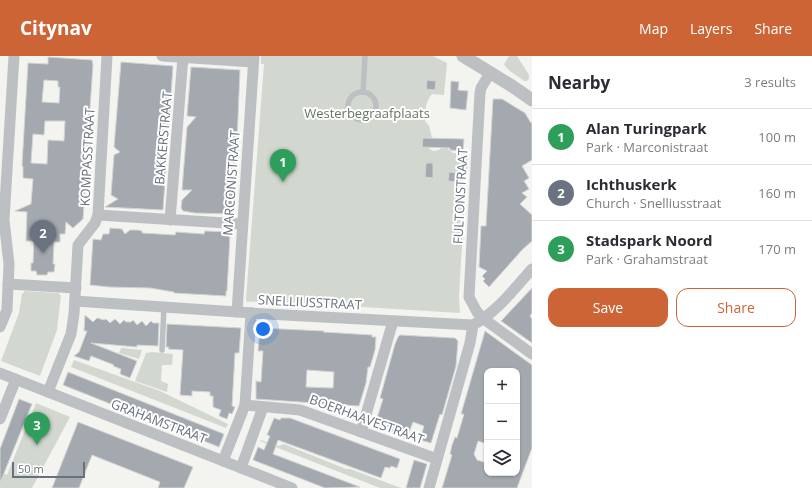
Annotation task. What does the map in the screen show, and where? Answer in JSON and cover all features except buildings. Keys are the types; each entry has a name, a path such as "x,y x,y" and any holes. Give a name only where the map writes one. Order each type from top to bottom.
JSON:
{"street":[{"path":"0,327 6,310 8,284 9,264 4,248 4,147 14,56"},
{"name":"KOMPASSTRAAT","path":"48,392 71,334 75,301 78,245 95,223 98,215 108,56"},
{"path":"162,56 254,59"},
{"path":"463,56 532,100"},
{"name":"BAKKERSTRAAT","path":"170,220 183,57"},
{"name":"MARCONISTRAAT","path":"237,312 254,59"},
{"name":"FULTONSTRAAT","path":"484,319 477,312 468,297 480,93 481,88 490,72"},
{"path":"98,215 242,224"},
{"path":"429,488 470,342 473,325 484,319 495,309 532,269"},
{"path":"8,284 76,288"},
{"name":"SNELLIUSSTRAAT","path":"75,301 251,313 473,325"},
{"path":"223,461 245,406 251,313"},
{"path":"484,319 532,354"},
{"path":"361,432 393,321"},
{"name":"GRAHAMSTRAAT","path":"0,373 292,488"},
{"path":"0,419 16,379"},
{"path":"241,468 263,407 245,406"},
{"name":"BOERHAAVESTRAAT","path":"263,407 300,410 437,459"}],"lane":[{"path":"363,92 365,56"},
{"path":"363,92 370,95 373,99 375,108 373,114 369,118 358,120 349,113 348,102 351,97 363,92"},
{"path":"162,350 164,307"}],"green space":[{"name":"Westerbegraafplaats","path":"261,56 433,56 447,63 444,95 432,94 426,107 425,121 429,126 432,137 427,144 428,148 433,151 439,150 446,143 449,143 448,149 453,153 458,153 467,158 468,165 464,185 465,195 459,296 460,313 266,301 247,302 246,299 264,64 261,64"},
{"path":"509,56 517,56 529,75 529,79 527,81 524,81 506,67 504,64"},
{"path":"24,291 59,293 59,295 61,295 57,330 40,376 1,361 19,313 22,293 24,293"},
{"path":"121,348 142,350 139,359 119,353"},
{"path":"152,352 173,354 172,365 162,365 161,381 168,384 167,392 135,381 146,353"},
{"path":"74,360 160,391 228,424 226,428 71,367"},
{"path":"36,403 70,417 32,488 0,488 0,472 7,475"},
{"path":"261,440 278,446 284,444 346,469 350,469 401,488 380,488 260,441"}],"place":[{"name":"Alan Turingpark","path":"283,182"},
{"name":"Ichthuskerk","path":"43,253"},
{"name":"Stadspark Noord","path":"37,445"}]}
